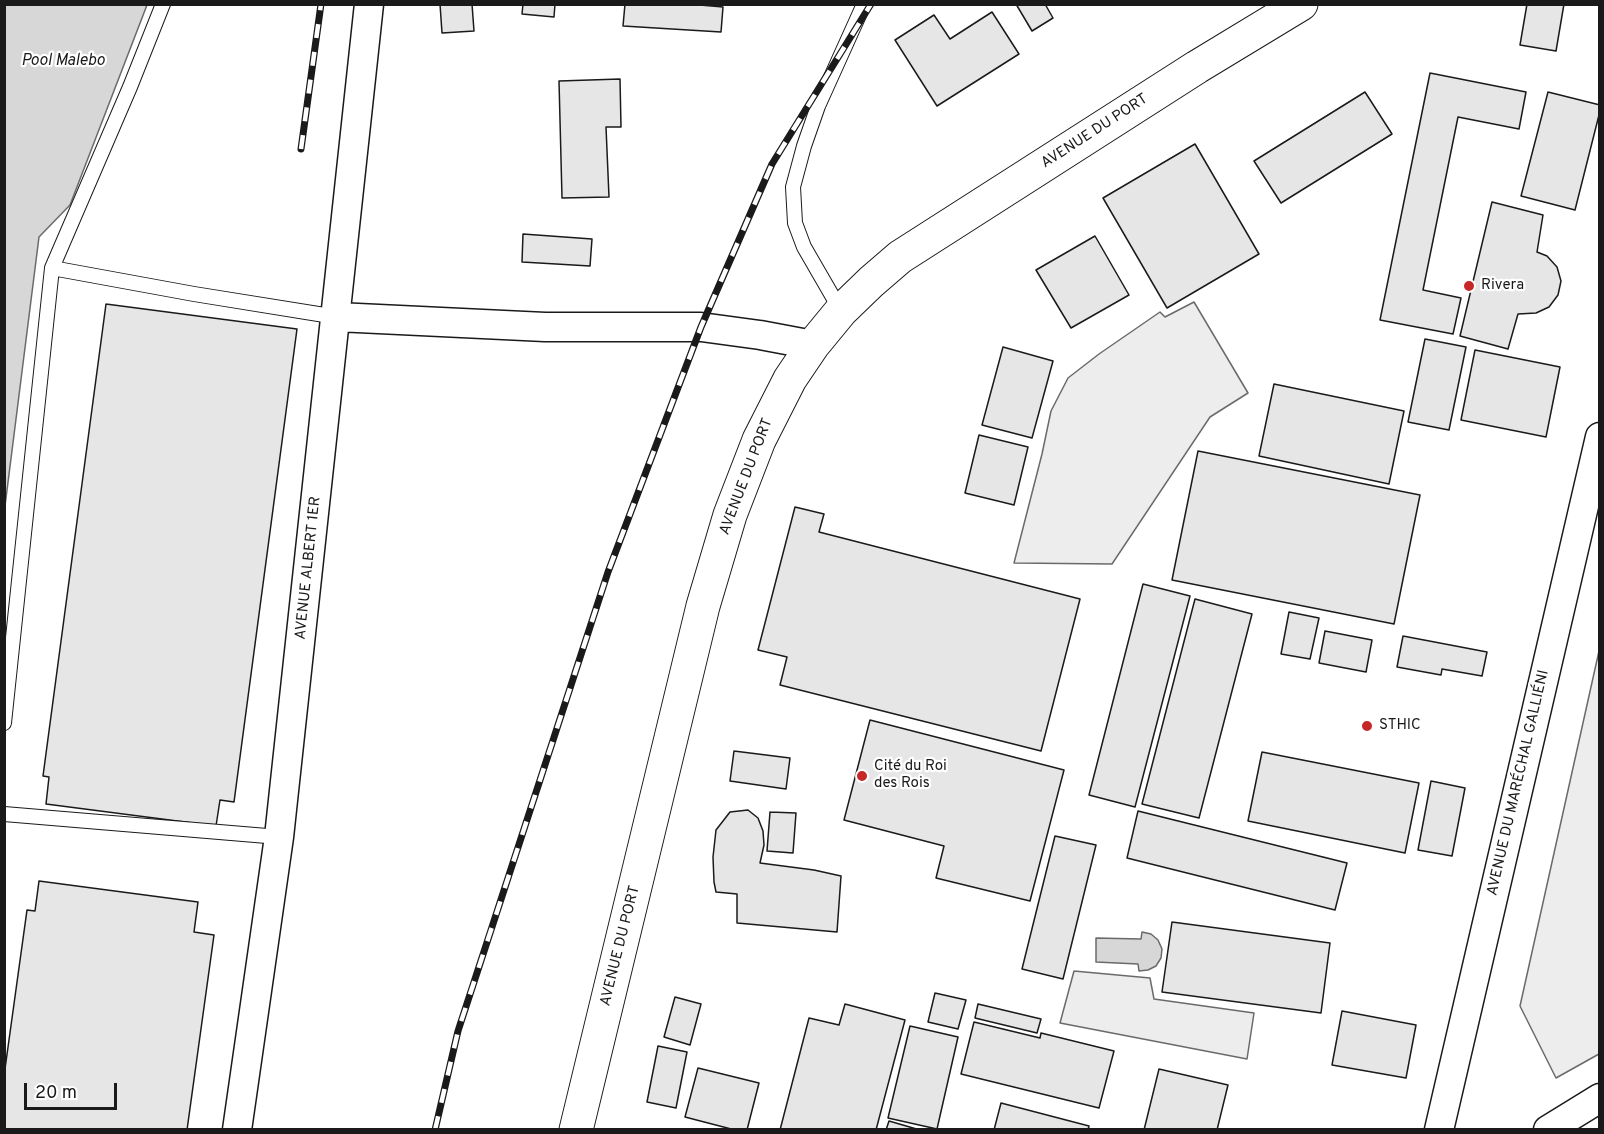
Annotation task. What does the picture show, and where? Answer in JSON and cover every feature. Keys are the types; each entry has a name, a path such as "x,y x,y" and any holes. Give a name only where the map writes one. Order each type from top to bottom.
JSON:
{"main road":[{"name":"AVENUE DU PORT","path":"576,1130 703,606 727,527 759,440 790,379 813,345 842,311 900,257 1197,67 1301,4"}],"street":[{"name":"AVENUE ALBERT 1ER","path":"237,1130 279,837 369,4"},
{"path":"336,317 545,327 701,327 813,345"},
{"name":"AVENUE DU MARÉCHAL GALLIÉNI","path":"1439,1130 1599,437"},
{"path":"1548,1130 1599,1098"}],"lane":[{"path":"4,723 52,268 163,4"},
{"path":"842,311 804,247 795,223 794,187 804,146 818,106 864,4"},
{"path":"52,268 336,317"},
{"path":"4,814 279,837"}],"shaded area":[{"path":"1194,302 1248,393 1210,417 1112,564 1014,563 1051,411 1068,378 1160,312 1165,317"},
{"path":"1599,651 1599,1054 1556,1078 1520,1006"},
{"path":"1074,971 1150,978 1154,999 1254,1013 1247,1059 1060,1023"}],"water":[{"name":"Pool Malebo","path":"5,4 147,5 70,205 39,237 5,506"},
{"path":"1142,932 1151,934 1158,940 1162,949 1161,958 1156,966 1139,971 1138,964 1096,962 1096,938 1141,939"}],"building":[{"path":"440,4 472,4 474,31 442,33"},
{"path":"523,4 555,4 554,17 522,14"},
{"path":"625,4 688,4 723,7 721,32 623,26"},
{"path":"1016,4 1045,4 1053,18 1032,31"},
{"path":"1527,4 1564,4 1556,51 1520,45"},
{"path":"992,12 1019,54 937,106 895,40 934,15 950,39"},
{"path":"1430,73 1526,92 1519,129 1458,117 1423,290 1461,298 1453,334 1380,320"},
{"path":"620,79 621,127 606,127 609,197 562,198 559,81"},
{"path":"1365,92 1392,134 1281,203 1254,161"},
{"path":"1548,92 1600,105 1575,210 1521,196"},
{"path":"1195,144 1259,254 1167,308 1103,198"},
{"path":"1492,202 1543,215 1537,252 1547,256 1557,267 1561,281 1558,295 1549,307 1536,313 1518,314 1508,349 1460,336"},
{"path":"523,234 592,239 590,266 522,262"},
{"path":"1095,236 1129,295 1071,328 1036,270"},
{"path":"106,304 297,329 234,802 220,800 216,826 46,804 49,777 43,776"},
{"path":"1425,339 1466,347 1449,430 1408,422"},
{"path":"1003,347 1053,361 1032,438 982,425"},
{"path":"1475,350 1560,367 1546,437 1461,420"},
{"path":"1274,384 1404,411 1389,484 1259,456"},
{"path":"979,435 1028,447 1014,505 965,493"},
{"path":"1198,451 1420,495 1394,624 1172,580"},
{"path":"795,507 824,514 819,532 1080,599 1041,751 780,685 787,657 758,650"},
{"path":"1143,584 1190,596 1135,807 1089,795"},
{"path":"1195,599 1252,614 1199,818 1142,804"},
{"path":"1289,612 1319,618 1310,659 1281,654"},
{"path":"1325,631 1372,640 1366,672 1319,663"},
{"path":"1403,636 1487,652 1482,676 1442,669 1441,675 1397,667"},
{"path":"870,720 1064,770 1030,901 936,878 944,846 844,820"},
{"path":"734,751 790,758 786,789 730,781"},
{"path":"1262,752 1419,783 1405,853 1248,821"},
{"path":"1431,781 1465,788 1452,856 1418,850"},
{"path":"748,810 758,818 763,831 764,845 760,863 841,876 837,932 737,923 737,894 716,892 713,857 716,830 730,812"},
{"path":"1138,811 1347,863 1335,910 1127,858"},
{"path":"770,812 796,813 793,853 767,851"},
{"path":"1055,836 1096,845 1063,979 1022,969"},
{"path":"39,881 198,902 194,932 214,935 187,1130 4,1130 4,1076 27,910 35,911"},
{"path":"1172,922 1330,943 1321,1013 1162,992"},
{"path":"935,993 966,1000 958,1029 928,1022"},
{"path":"675,997 701,1004 690,1045 664,1037"},
{"path":"845,1004 905,1020 876,1130 780,1130 809,1018 839,1025"},
{"path":"978,1004 1041,1019 1037,1033 975,1018"},
{"path":"1342,1011 1416,1025 1406,1078 1332,1065"},
{"path":"974,1022 1040,1038 1041,1033 1114,1051 1099,1108 961,1074"},
{"path":"910,1026 958,1037 937,1129 888,1118"},
{"path":"658,1046 687,1052 676,1108 647,1102"},
{"path":"698,1068 759,1083 747,1130 735,1130 685,1117"},
{"path":"1159,1069 1228,1085 1217,1130 1144,1130"},
{"path":"1001,1103 1089,1126 1088,1130 994,1130"},
{"path":"889,1121 920,1130 886,1130"}],"railway":[{"path":"301,149 321,4"},
{"path":"435,1130 458,1031 608,572 701,327 772,164 871,4"}],"place":[{"name":"Rivera","path":"1469,286"},
{"name":"STHIC","path":"1367,726"},
{"name":"Cité du Roi des Rois","path":"862,776"}]}
